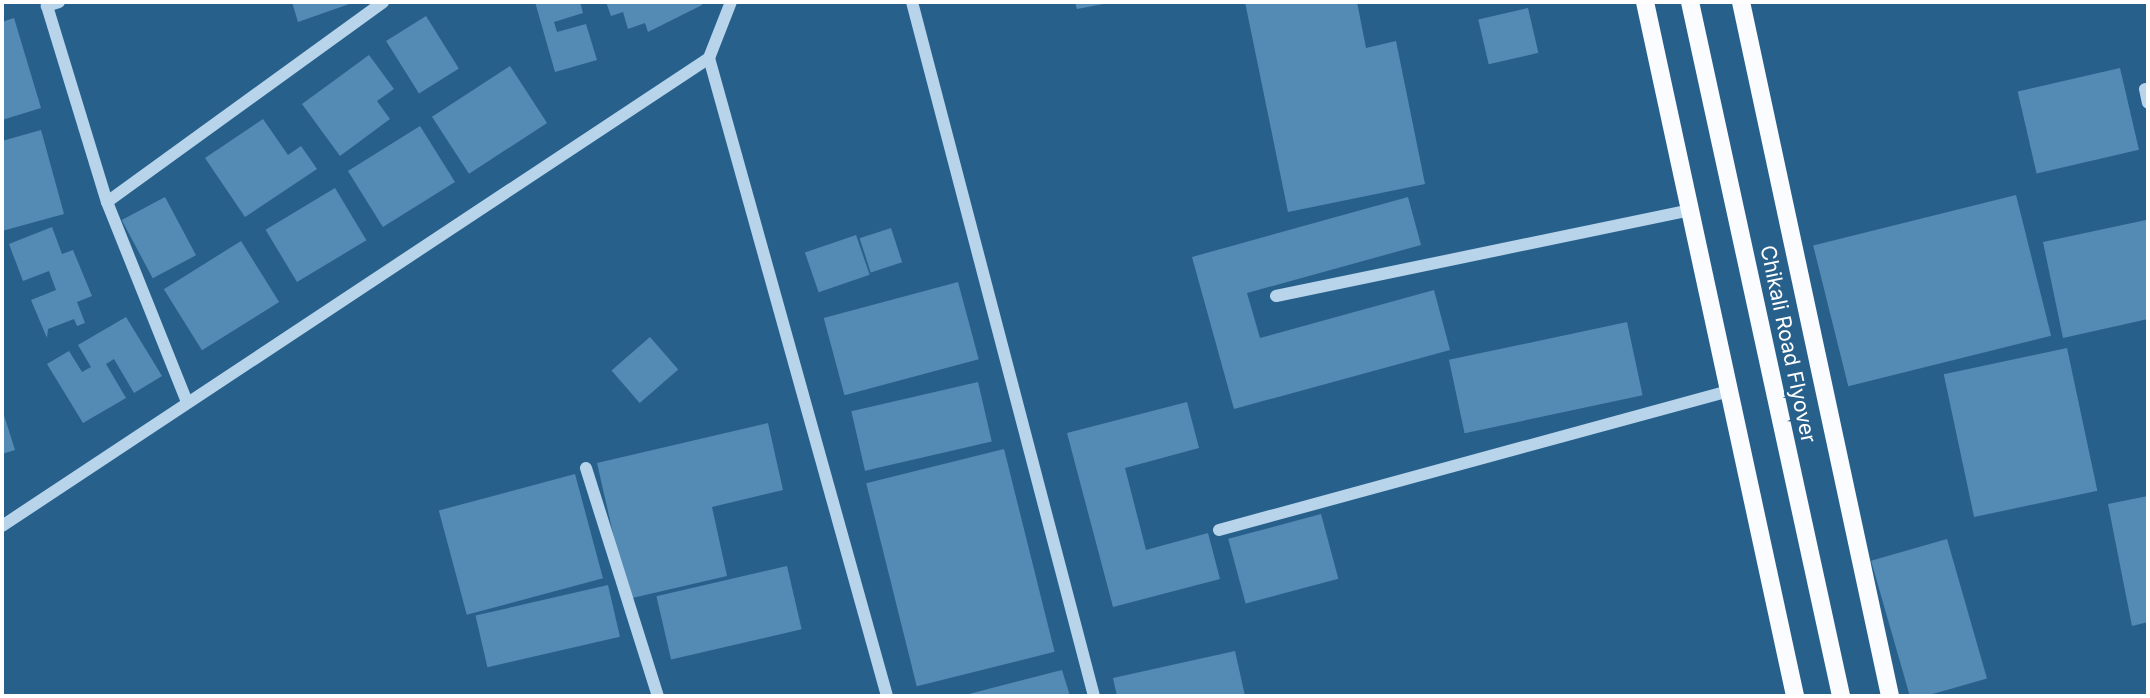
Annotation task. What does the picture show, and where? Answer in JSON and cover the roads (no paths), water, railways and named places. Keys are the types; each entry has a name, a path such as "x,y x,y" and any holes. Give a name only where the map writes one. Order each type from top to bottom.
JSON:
{"main road":[{"path":"1645,2 1794,696"},
{"name":"Chikali Road Flyover","path":"1690,2 1841,696"},
{"path":"1741,2 1891,696"}],"street":[{"path":"60,2 47,6 107,202 186,400"},
{"path":"107,202 383,2"},
{"path":"2,526 186,400 709,58 731,2"},
{"path":"912,2 1094,696"},
{"path":"709,58 887,696"},
{"path":"2145,89 2148,103"},
{"path":"1276,296 1690,210"},
{"path":"1219,530 1728,391"},
{"path":"586,468 658,696"}]}
